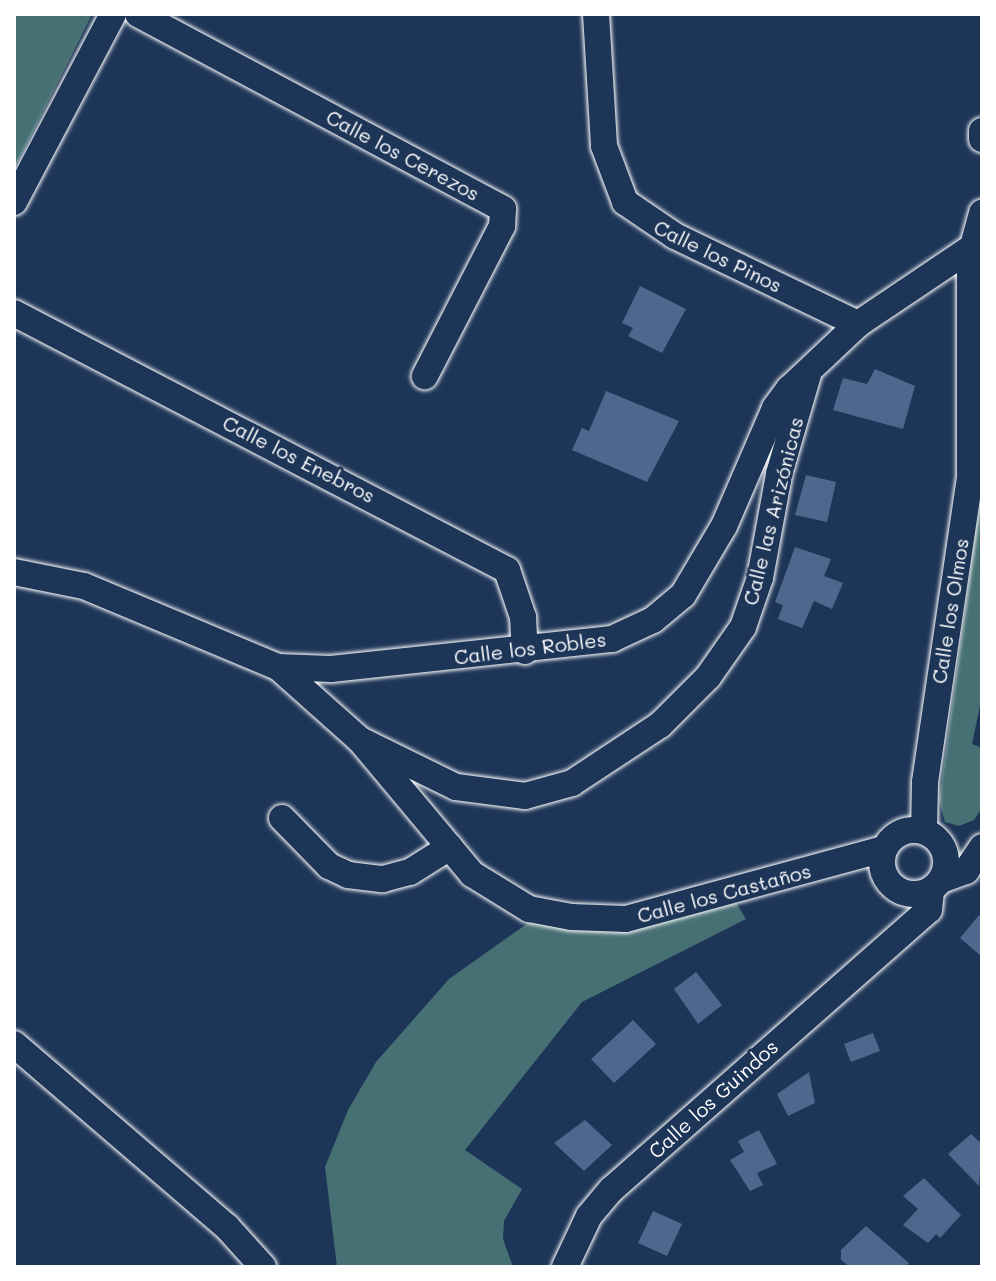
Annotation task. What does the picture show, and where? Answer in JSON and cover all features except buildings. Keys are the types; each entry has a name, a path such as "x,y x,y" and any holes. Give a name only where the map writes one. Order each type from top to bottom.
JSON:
{"street":[{"path":"14,202 113,14"},
{"name":"Calle los Cerezos","path":"138,14 503,209 502,226 425,376"},
{"name":"Calle los Pinos","path":"596,14 604,146 625,202 675,236 858,324"},
{"path":"982,131 982,139"},
{"name":"Calle los Olmos","path":"890,862 925,782 970,477 971,248 982,213"},
{"name":"Calle los Robles","path":"14,572 84,586 278,667 331,669 525,651 612,639 676,602 724,526 775,408 810,368 858,324 971,248"},
{"name":"Calle los Enebros","path":"14,313 507,570 520,602 525,651"},
{"name":"Calle las Arizónicas","path":"360,740 456,787 525,796 572,783 660,725 708,677 743,627 760,578 779,474 810,368"},
{"name":"Calle los Castaños","path":"278,667 360,740 472,874 506,899 571,917 626,919 831,866 890,862"},
{"name":"Calle los Olmos","path":"925,782 932,836 946,854 942,888"},
{"path":"282,818 329,866 348,875 383,879 410,872 450,847"},
{"path":"890,862 932,836 955,845 982,837"},
{"path":"890,862 942,888 982,847"},
{"name":"Calle los Guindos","path":"883,948 900,912 890,862"},
{"name":"Calle los Guindos","path":"565,1267 589,1216 612,1189 883,948 942,888"},
{"path":"14,1044 227,1227 263,1267"}],"green space":[{"path":"14,14 92,14 14,170"},
{"path":"982,486 982,696 972,744 982,748 982,808 974,820 959,826 945,822 939,800"},
{"path":"736,903 746,919 582,1002 465,1150 522,1189 504,1221 503,1239 513,1267 337,1267 325,1167 348,1110 376,1062 449,979 531,921 651,926"}]}
